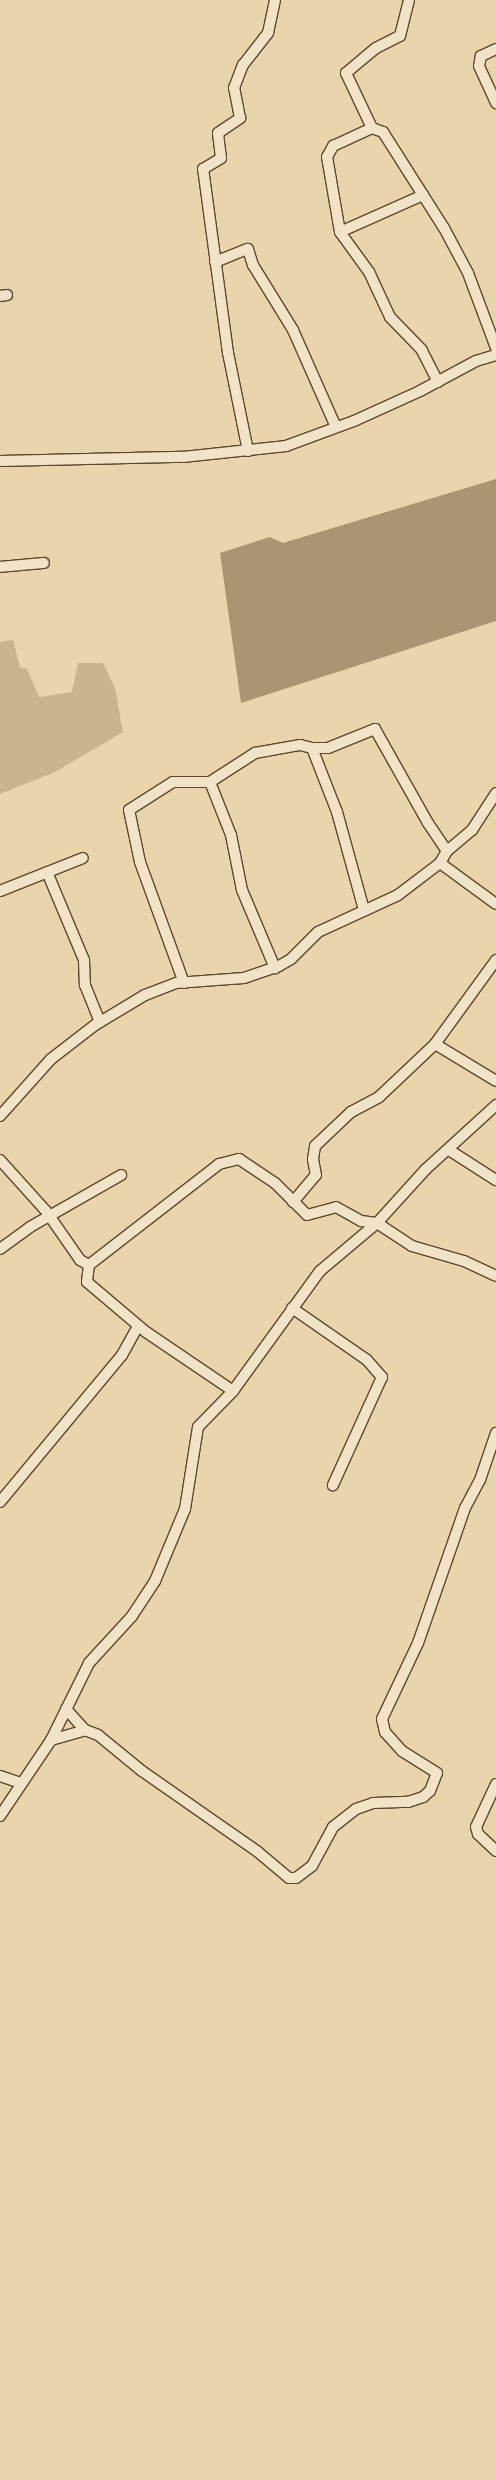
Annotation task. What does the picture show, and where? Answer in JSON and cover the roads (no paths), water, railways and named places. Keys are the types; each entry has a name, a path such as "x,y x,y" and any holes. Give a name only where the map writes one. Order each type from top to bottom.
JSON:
{"street":[{"path":"248,451 215,262 203,169 221,158 218,133 240,118 234,88 243,65 268,33 275,0"},
{"path":"409,0 400,36 376,48 346,73 372,128 383,132 423,195 468,273 496,348"},
{"path":"496,49 481,56 479,66 496,103"},
{"path":"372,128 329,150 331,186 340,232 369,272 390,317 422,350 438,382"},
{"path":"340,232 423,195"},
{"path":"215,262 248,249 253,265 293,330 336,427"},
{"path":"0,461 183,457 286,446 336,427 438,382 476,361 496,355"},
{"path":"0,567 44,562"},
{"path":"184,983 140,862 129,810 173,782 210,782 255,753 300,745 312,748 328,748 375,730 428,824 447,851"},
{"path":"312,748 337,812 364,910"},
{"path":"210,782 231,835 242,890 275,968"},
{"path":"0,1116 51,1058 100,1022 145,996 184,983 244,978 275,968 291,960 318,932 398,896 440,863 447,851 472,830 496,794"},
{"path":"0,891 83,858"},
{"path":"440,863 496,904"},
{"path":"47,872 84,960 85,985 100,1022"},
{"path":"293,1202 316,1175 312,1159 314,1146 351,1112 379,1097 435,1044 496,960"},
{"path":"435,1044 496,1081"},
{"path":"0,1816 20,1783 51,1740 89,1663 132,1616 155,1581 185,1509 194,1436 198,1427 233,1391 320,1271 377,1223 426,1169 495,1107"},
{"path":"449,1150 496,1180"},
{"path":"233,1391 138,1326 87,1282 89,1265 218,1164 239,1159 275,1183 306,1215 336,1207 361,1221 377,1223 412,1246 464,1261 496,1276"},
{"path":"0,1160 50,1217 80,1260 89,1265"},
{"path":"0,1249 120,1175"},
{"path":"292,1308 367,1360 382,1377 333,1485"},
{"path":"0,1502 122,1355 138,1326"},
{"path":"66,1709 85,1730 98,1735 142,1771 258,1852 289,1878 296,1878 312,1866 333,1827 356,1809 374,1803 408,1802 423,1797 430,1791 436,1773 402,1751 385,1732 382,1719 418,1643 465,1508 480,1480 496,1433"},
{"path":"51,1740 85,1730"},
{"path":"0,1776 20,1783"},
{"path":"496,1784 476,1826 478,1834 496,1851"}]}
